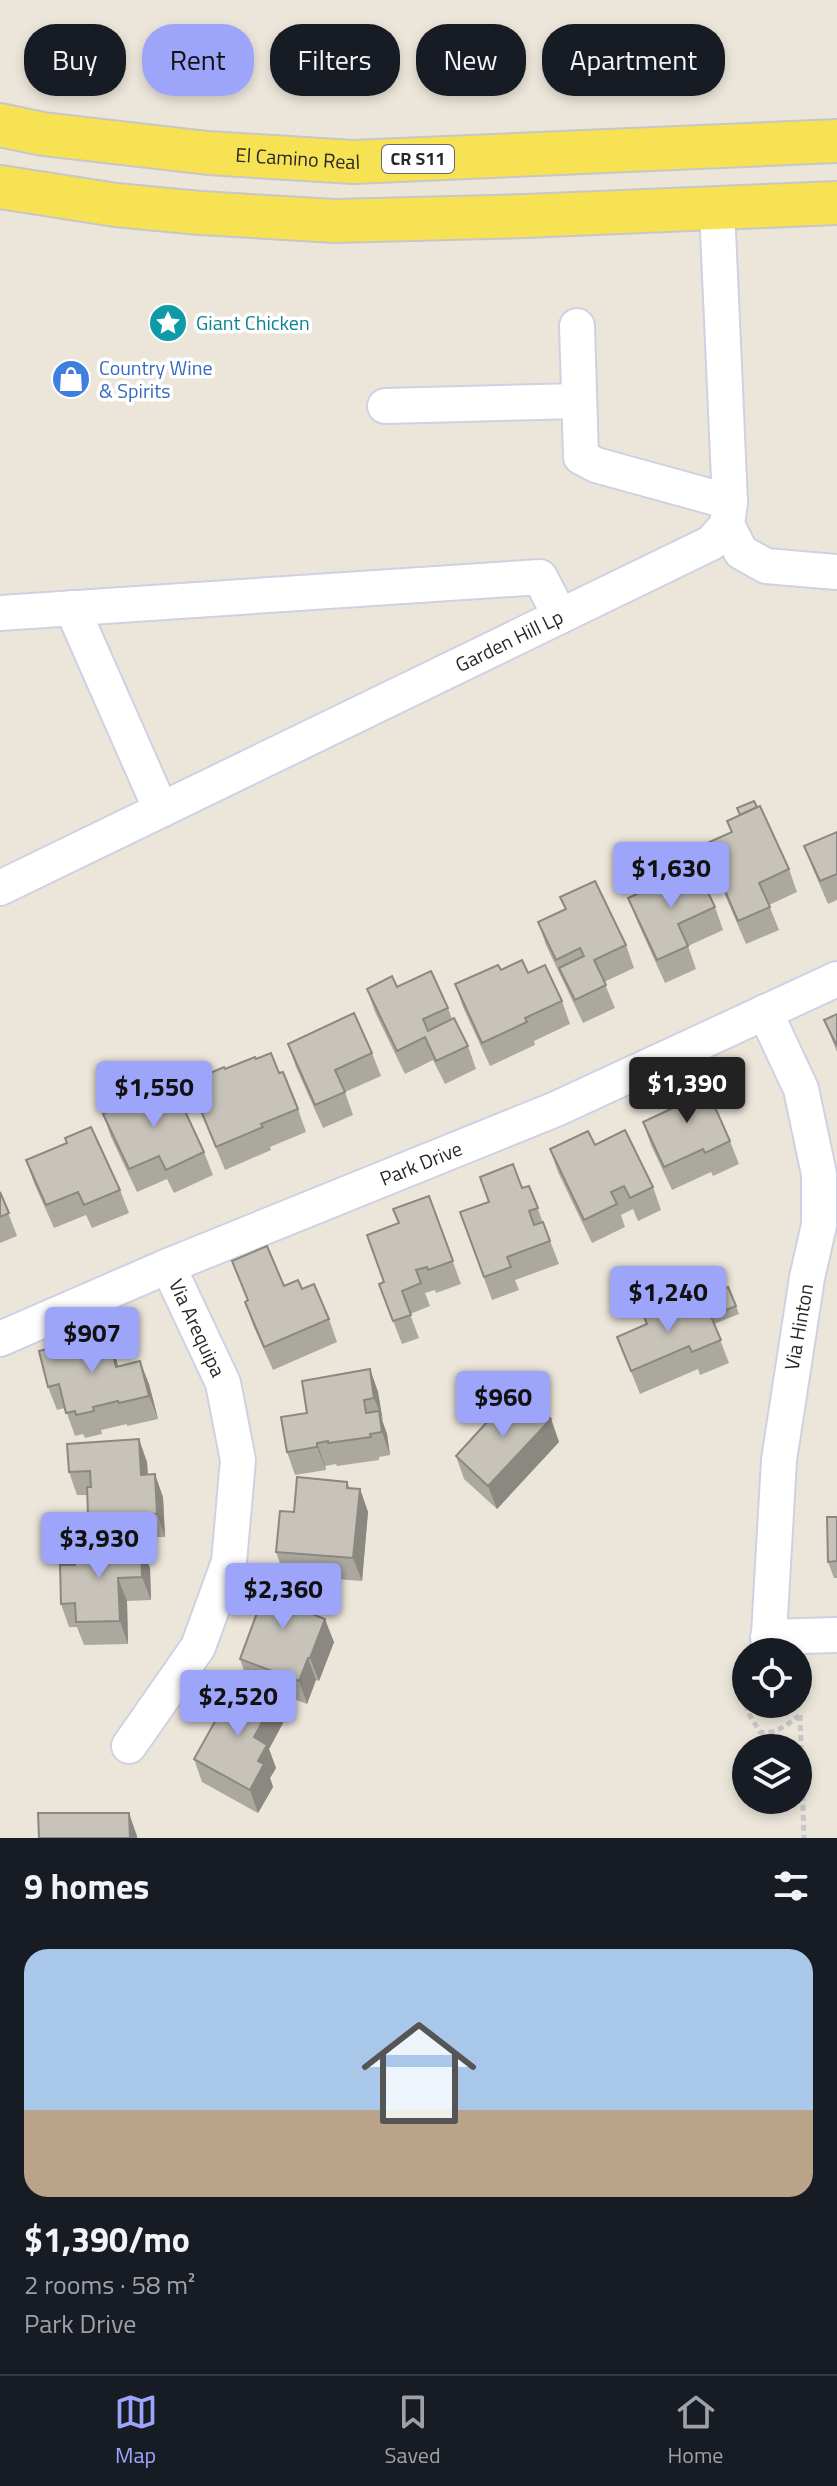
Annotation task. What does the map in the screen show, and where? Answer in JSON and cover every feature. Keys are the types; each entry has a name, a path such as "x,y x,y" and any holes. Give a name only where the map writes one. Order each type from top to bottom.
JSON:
{"main road":[{"name":"El Camino Real","path":"0,125 43,134 208,153 353,162 837,141"},
{"path":"0,187 172,210 335,221 837,203"}],"street":[{"path":"717,208 728,513 741,552 766,566 837,572"},
{"path":"577,326 581,457 728,513"},
{"path":"385,406 579,401"},
{"name":"Garden Hill Lp","path":"3,877 161,810 711,543 728,513"},
{"path":"0,613 540,577 560,616"},
{"path":"72,608 161,810"},
{"name":"Park Drive","path":"0,1339 168,1266 556,1109 837,979"},
{"name":"Via Hinton","path":"765,1012 801,1089 819,1174 819,1225 807,1278 779,1460 768,1638"},
{"name":"Via Arequipa","path":"129,1746 198,1647 229,1562 238,1460 223,1383 168,1266"},
{"path":"812,1638 837,1635"}],"path":[{"path":"753,1718 760,1732 767,1733 777,1731 796,1718"},
{"path":"800,1718 804,1838"}],"building":[{"path":"754,801 757,807 740,815 737,808"},
{"path":"760,806 789,869 759,883 770,907 738,921 705,844 732,832 727,821"},
{"path":"837,832 837,874 820,881 804,846"},
{"path":"696,867 715,907 678,924 688,946 657,960 628,898"},
{"path":"595,881 626,945 594,960 606,985 575,1000 559,968 584,956 580,948 556,960 538,922 566,909 560,897"},
{"path":"522,960 528,973 545,965 562,1001 482,1043 455,984 498,965 501,970"},
{"path":"431,971 448,1008 423,1019 428,1031 454,1018 468,1046 436,1061 425,1037 397,1051 367,989 392,976 397,987"},
{"path":"354,1013 372,1053 335,1070 345,1092 315,1105 288,1044"},
{"path":"837,1014 837,1046 824,1020"},
{"path":"271,1053 279,1073 283,1072 298,1109 216,1147 189,1082 224,1067"},
{"path":"702,1078 730,1141 705,1153 703,1149 664,1167 643,1122 673,1108 667,1094"},
{"path":"171,1081 204,1152 166,1170 159,1156 129,1169 103,1114 133,1100 137,1110 143,1108 138,1096"},
{"path":"91,1127 120,1190 84,1205 78,1192 46,1205 26,1160 67,1143 65,1138"},
{"path":"625,1130 653,1187 630,1198 624,1186 611,1192 617,1204 584,1220 550,1149 588,1131 595,1145"},
{"path":"513,1164 522,1188 529,1186 538,1208 529,1211 534,1225 543,1222 550,1241 507,1257 511,1267 484,1277 460,1212 489,1202 480,1177"},
{"path":"0,1192 9,1213 0,1217"},
{"path":"429,1196 453,1261 428,1270 427,1267 416,1270 421,1283 402,1291 411,1315 393,1321 379,1284 384,1282 367,1235 399,1223 393,1209"},
{"path":"267,1246 284,1286 298,1280 302,1289 314,1284 329,1319 264,1347 232,1261"},
{"path":"728,1287 736,1306 711,1316 701,1298"},
{"path":"672,1299 679,1317 706,1305 721,1340 692,1352 689,1346 631,1371 617,1337 647,1324 642,1312"},
{"path":"108,1335 116,1367 140,1361 149,1396 93,1407 94,1411 76,1415 75,1411 66,1413 59,1384 48,1387 39,1351"},
{"path":"370,1369 374,1398 364,1400 366,1413 379,1411 382,1432 370,1434 371,1437 317,1443 317,1447 287,1452 281,1417 307,1413 302,1381"},
{"path":"524,1394 551,1419 488,1486 456,1456 499,1409 505,1414"},
{"path":"139,1439 141,1475 155,1474 157,1514 115,1514 115,1522 92,1523 92,1515 88,1515 90,1471 69,1472 67,1444"},
{"path":"297,1477 347,1482 347,1488 360,1489 353,1558 276,1552 280,1511 294,1512"},
{"path":"827,1517 837,1517 837,1561 828,1562"},
{"path":"141,1545 142,1577 118,1578 120,1621 76,1622 75,1603 61,1604 60,1565 75,1565 74,1547"},
{"path":"275,1575 310,1588 302,1610 325,1619 299,1681 240,1659"},
{"path":"242,1682 274,1700 254,1737 267,1745 258,1761 264,1764 250,1790 194,1759"},
{"path":"38,1813 129,1813 130,1838 39,1838"}],"place":[{"name":"Giant Chicken","path":"168,323"},
{"name":"Country Wine & Spirits","path":"71,379"}]}
